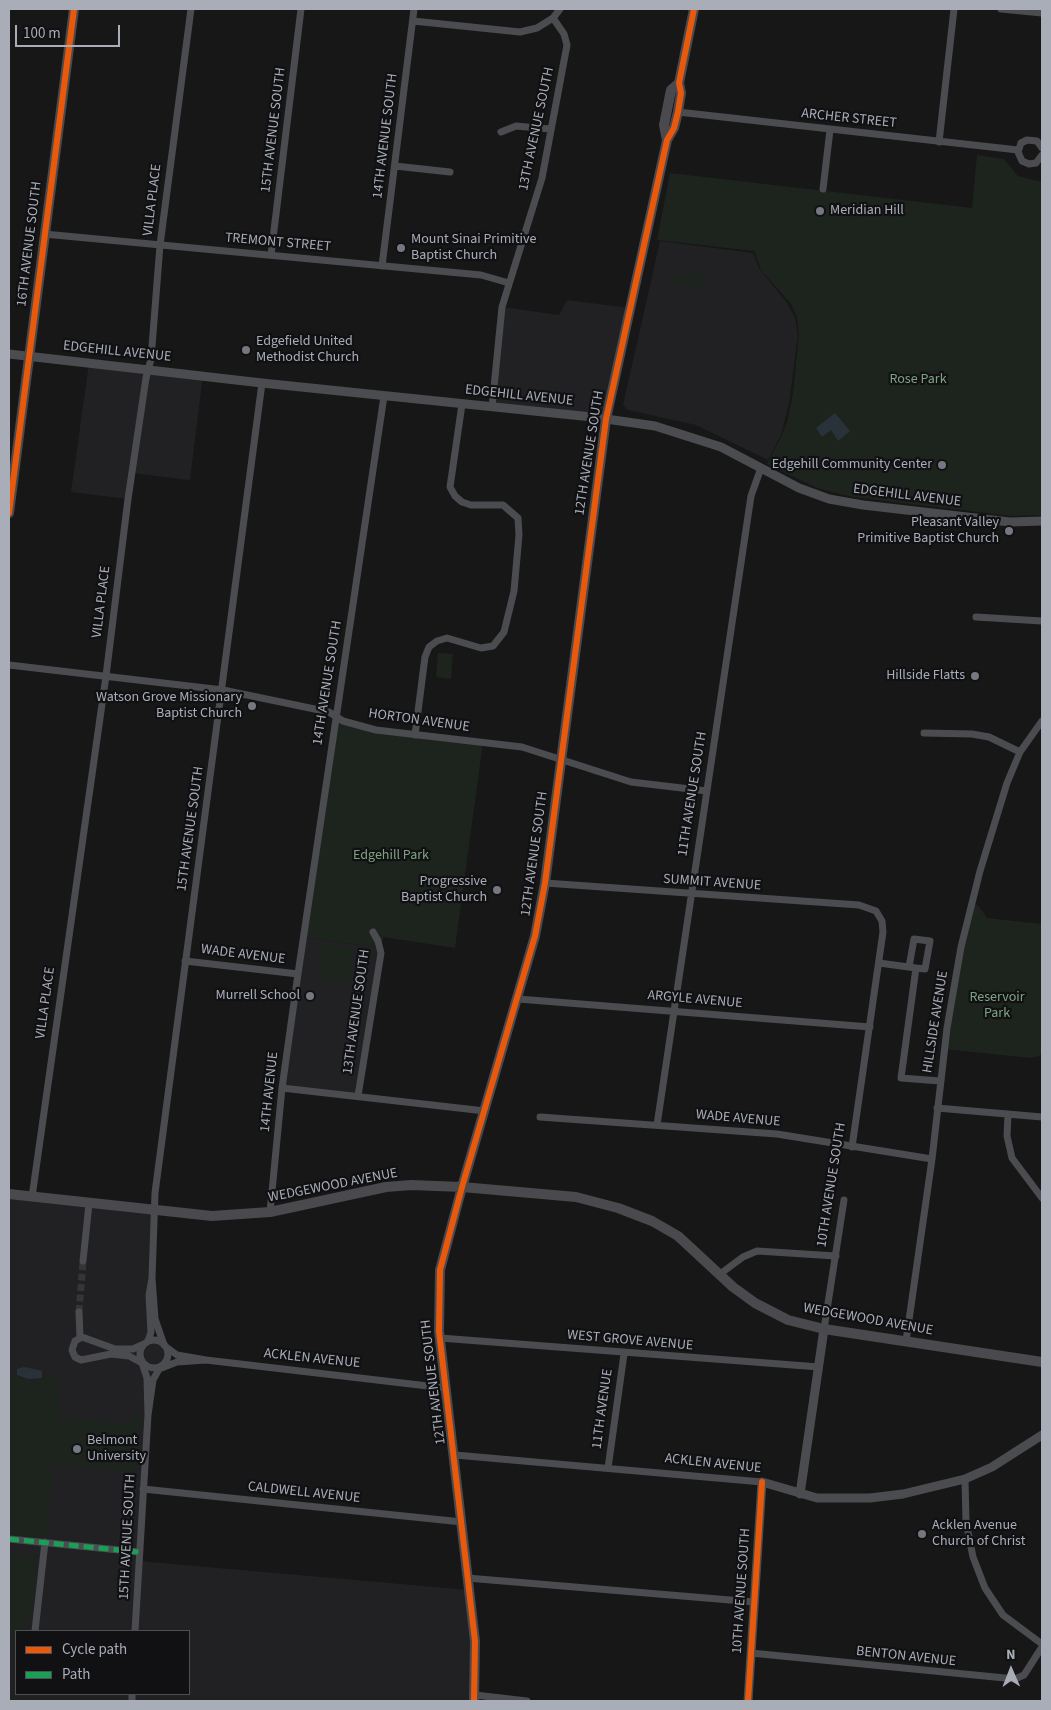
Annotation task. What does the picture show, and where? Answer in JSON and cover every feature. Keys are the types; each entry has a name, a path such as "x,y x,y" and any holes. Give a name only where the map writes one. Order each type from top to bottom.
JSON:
{"main road":[{"name":"16TH AVENUE SOUTH","path":"9,513 74,9"},
{"name":"12TH AVENUE SOUTH","path":"474,1698 475,1641 440,1338 438,1309 440,1270 462,1186 518,999 535,936 546,883 560,759 606,419 667,140 674,128 678,112 681,92 679,83 694,9"},
{"name":"12TH AVENUE SOUTH","path":"667,140 664,125 671,90 679,83"},
{"name":"WEDGEWOOD AVENUE","path":"9,1194 212,1216 270,1212 386,1187 411,1185 462,1186 576,1197 618,1208 652,1221 678,1236 755,1303 788,1320 824,1329 1042,1362"}],"street":[{"name":"VILLA PLACE","path":"32,1197 106,676 128,499 152,351 160,245 191,9"},
{"name":"15TH AVENUE SOUTH","path":"271,255 301,9"},
{"name":"14TH AVENUE SOUTH","path":"382,266 414,9"},
{"path":"413,21 520,32 537,28 553,18 560,9"},
{"path":"940,142 954,9"},
{"path":"1001,9 1042,13"},
{"name":"13TH AVENUE SOUTH","path":"492,407 502,307 542,178 566,45 564,34 553,18"},
{"name":"ARCHER STREET","path":"678,112 1018,150"},
{"path":"501,132 516,126 550,129"},
{"path":"823,189 830,130"},
{"name":"ARCHER STREET","path":"1042,148 1037,141 1030,139 1021,144 1018,150 1021,159 1029,164 1038,161 1042,155"},
{"path":"395,166 450,172"},
{"name":"TREMONT STREET","path":"44,234 481,275 509,283"},
{"name":"EDGEHILL AVENUE","path":"9,354 606,419 655,426 686,434 721,447 814,494 854,504 1010,522 1042,521"},
{"name":"15TH AVENUE SOUTH","path":"165,1346 155,1319 152,1278 153,1211 262,383"},
{"name":"14TH AVENUE SOUTH","path":"298,974 384,396"},
{"path":"415,734 424,663 429,647 437,641 447,638 480,647 493,646 504,631 514,590 519,534 518,518 503,505 471,505 462,502 455,496 450,486 462,404"},
{"name":"11TH AVENUE SOUTH","path":"657,1125 690,894 751,496 761,468"},
{"path":"976,617 1042,621"},
{"name":"HORTON AVENUE","path":"9,665 223,690 329,712 343,721 376,730 522,747 632,782 707,791"},
{"name":"HILLSIDE AVENUE","path":"906,1341 932,1160 940,1081 952,995 968,918 1007,783 1020,752 1042,721"},
{"path":"924,733 972,734 989,737 1020,752"},
{"name":"SUMMIT AVENUE","path":"546,883 863,906 876,911"},
{"name":"10TH AVENUE SOUTH","path":"852,1147 883,932 882,921 876,911"},
{"name":"13TH AVENUE SOUTH","path":"358,1096 381,953 373,932"},
{"name":"WADE AVENUE","path":"186,960 298,974"},
{"path":"879,963 913,967 901,1078 940,1081"},
{"name":"14TH AVENUE","path":"270,1212 282,1088 298,974"},
{"name":"ARGYLE AVENUE","path":"518,999 674,1010 870,1028"},
{"path":"282,1088 486,1111"},
{"path":"937,1108 1042,1117"},
{"path":"1008,1114 1007,1136 1012,1158 1042,1198"},
{"name":"WADE AVENUE","path":"540,1117 777,1134 932,1160"},
{"name":"10TH AVENUE SOUTH","path":"800,1494 844,1200"},
{"path":"83,1261 89,1204"},
{"path":"720,1274 743,1257 757,1251 836,1256"},
{"name":"15TH AVENUE SOUTH","path":"146,1343 151,1332 149,1295 152,1278"},
{"path":"79,1312 84,1338 93,1344 94,1350 83,1359"},
{"path":"84,1338 106,1347 122,1350 133,1349 146,1343 157,1340 165,1346 167,1359 160,1367 150,1368 130,1356 111,1354 83,1359 73,1353 72,1348 75,1341 84,1338"},
{"name":"WEST GROVE AVENUE","path":"440,1338 624,1354 818,1367"},
{"path":"142,1363 139,1354 146,1343"},
{"name":"ACKLEN AVENUE","path":"165,1346 177,1355 206,1360 445,1388"},
{"name":"11TH AVENUE","path":"608,1468 624,1354"},
{"name":"ACKLEN AVENUE","path":"160,1367 178,1362 206,1360"},
{"name":"15TH AVENUE SOUTH","path":"142,1363 147,1378 148,1415"},
{"name":"15TH AVENUE SOUTH","path":"135,1630 148,1415 154,1377 160,1367"},
{"name":"ACKLEN AVENUE","path":"455,1456 762,1482 817,1498 870,1498 903,1494 965,1479 992,1467 1042,1435"},
{"path":"965,1479 966,1522 973,1557 984,1588 1003,1615 1042,1646"},
{"name":"10TH AVENUE SOUTH","path":"748,1701 762,1482"},
{"name":"CALDWELL AVENUE","path":"143,1489 462,1522"},
{"path":"9,1539 139,1552"},
{"path":"35,1630 45,1542"},
{"path":"467,1578 754,1602"},
{"name":"BENTON AVENUE","path":"751,1653 1015,1679 1024,1675 1042,1646"},
{"path":"474,1698 526,1701"}],"shaded area":[{"path":"660,241 753,253 759,268 787,303 795,317 798,335 789,404 781,435 768,460 696,425 628,410 623,405"},
{"path":"567,300 630,308 606,419 492,407 502,307 559,315"},
{"path":"89,363 203,375 190,480 132,473 128,499 71,492"},
{"path":"835,413 850,431 838,441 831,430 822,437 816,428"},
{"path":"303,937 381,948 358,1096 282,1088"},
{"name":"Belmont University","path":"9,1194 153,1211 154,1340 159,1341 168,1352 168,1356 163,1366 152,1369 139,1561 469,1590 474,1701 9,1701"},
{"path":"24,1367 42,1371 42,1378 29,1379 17,1375 17,1369"}],"green space":[{"name":"Rose Park","path":"977,155 1004,159 1018,176 1042,182 1042,515 1011,516 853,497 817,488 767,464 788,419 793,393 799,335 797,317 791,304 761,270 754,251 657,240 670,173 972,208"},
{"path":"703,273 702,289 666,281 667,276"},
{"path":"438,653 453,654 451,679 436,677"},
{"name":"Edgehill Park","path":"336,716 376,730 483,742 455,948 383,937 381,948 303,937"},
{"name":"Reservoir Park","path":"972,904 978,905 987,918 1042,924 1042,1053 1039,1056 1031,1058 944,1049"},
{"path":"323,944 353,949 348,984 318,980"},
{"path":"9,1371 19,1378 30,1381 53,1374 60,1392 58,1417 128,1424 134,1420 135,1414 141,1415 136,1473 53,1465 46,1538 9,1535"},
{"path":"9,1553 37,1556 32,1609 29,1609 26,1630 15,1630 15,1640 9,1639"}],"tunnel":[{"path":"79,1312 83,1261"}],"marked path":[{"path":"9,1539 139,1552"}],"cycle path":[{"path":"9,513 74,9"},
{"path":"474,1701 475,1641 439,1331 440,1270 462,1187 535,936 545,883 606,419 667,140 674,128 678,112 681,93 679,83 694,9"},
{"path":"748,1701 762,1482"}],"place":[{"name":"Meridian Hill","path":"820,211"},
{"name":"Mount Sinai Primitive Baptist Church","path":"401,248"},
{"name":"Edgefield United Methodist Church","path":"246,350"},
{"name":"Edgehill Community Center","path":"942,465"},
{"name":"Pleasant Valley Primitive Baptist Church","path":"1009,531"},
{"name":"Hillside Flatts","path":"975,676"},
{"name":"Watson Grove Missionary Baptist Church","path":"252,706"},
{"name":"Progressive Baptist Church","path":"497,890"},
{"name":"Murrell School","path":"310,996"},
{"name":"Belmont University","path":"77,1449"},
{"name":"Acklen Avenue Church of Christ","path":"922,1534"}]}
